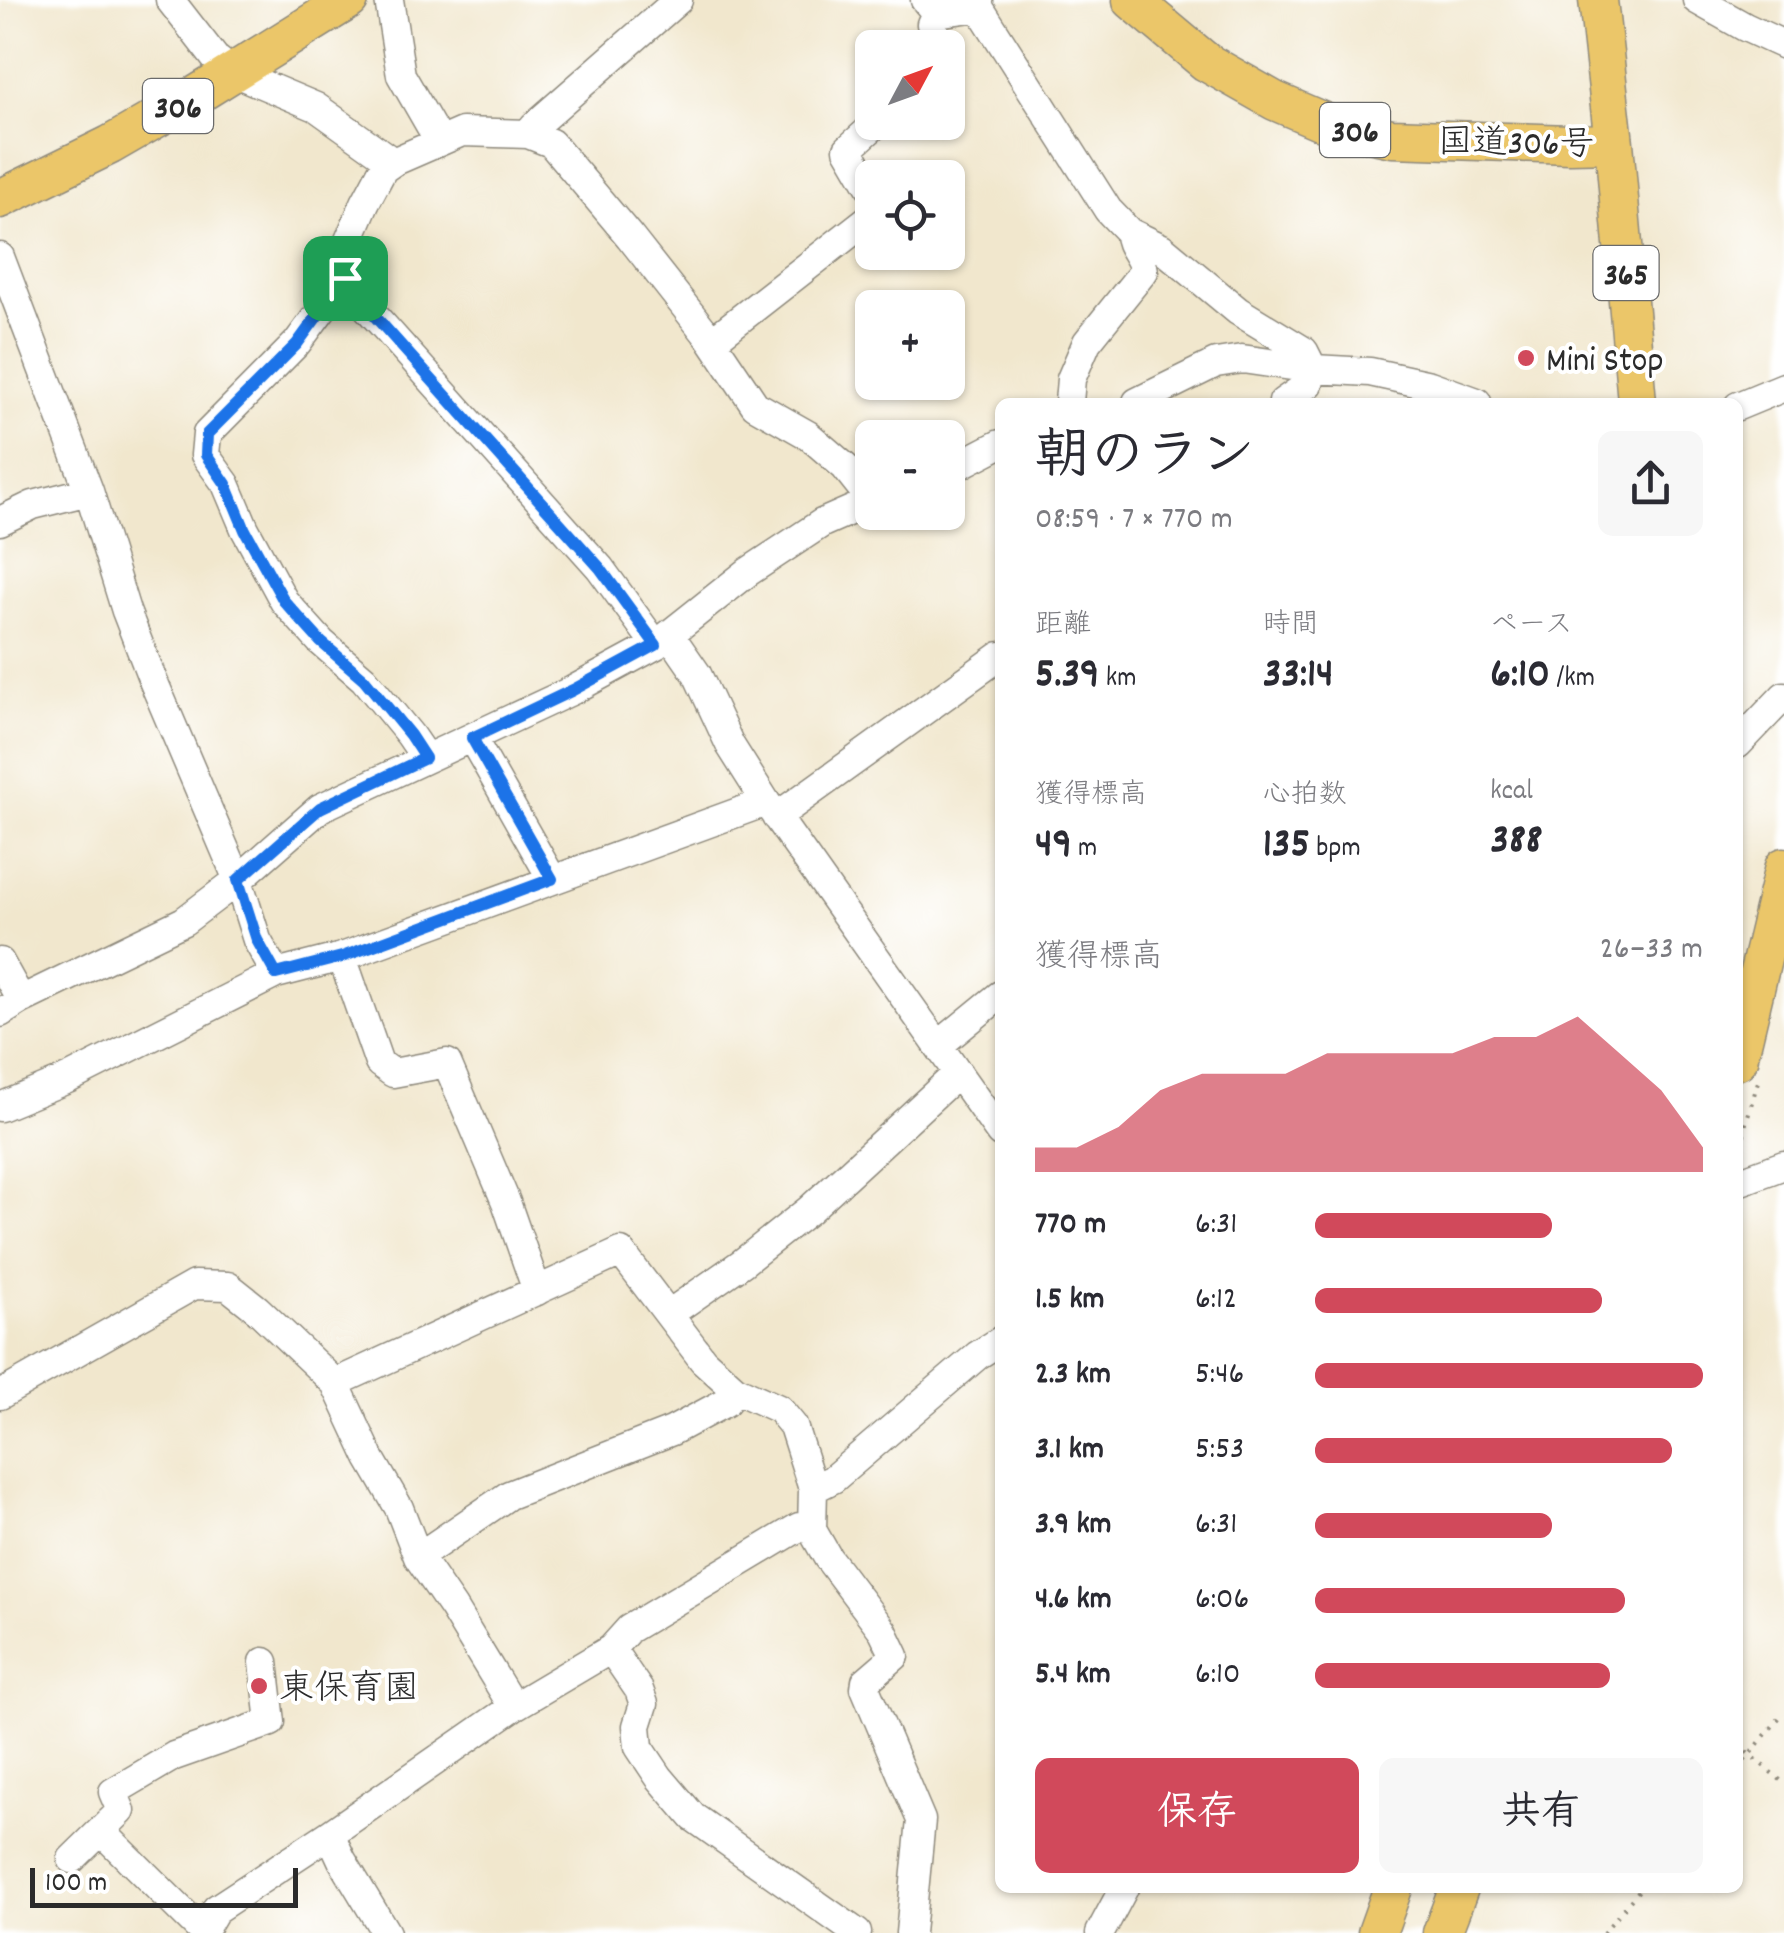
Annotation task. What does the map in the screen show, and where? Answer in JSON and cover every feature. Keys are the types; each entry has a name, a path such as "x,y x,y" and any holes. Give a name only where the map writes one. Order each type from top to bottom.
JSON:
{"highway":[{"name":"306","path":"0,198 110,144 349,0"},
{"name":"国道306号","path":"1132,0 1206,62 1276,101 1331,125 1392,138 1570,144 1614,143 1598,0"},
{"name":"365","path":"1614,143 1638,398"},
{"path":"1749,1067 1784,867"},
{"path":"1377,1933 1392,1893"},
{"path":"1442,1933 1457,1893"}],"street":[{"path":"170,0 215,58 233,72 316,107 393,162"},
{"path":"388,0 401,75 439,141"},
{"path":"528,134 678,0"},
{"path":"1697,0 1784,45"},
{"path":"930,6 979,4 1108,210 1129,232 1162,248 1238,311 1304,351 1313,369 1309,384 1289,398"},
{"path":"855,479 808,435 755,404 712,341 550,143 528,134 462,132 383,169 341,260 345,278 663,640 698,674 730,746 771,809 995,1126"},
{"path":"855,161 848,149 858,140"},
{"path":"712,341 855,229"},
{"path":"1069,398 1071,379 1087,342 1144,271 1129,242 1129,232"},
{"path":"0,257 90,491 126,611 238,880 257,940 276,974"},
{"path":"345,278 297,344 207,434 206,455 226,484 245,530 284,601 321,642 364,679 425,758"},
{"path":"1146,398 1216,363 1242,359 1370,372 1430,385 1466,398"},
{"path":"1743,404 1784,387"},
{"path":"965,462 995,446"},
{"path":"0,521 33,505 90,491"},
{"path":"0,962 10,1007 184,921 320,808 573,690 663,640 748,572 822,523 855,508"},
{"path":"0,1107 70,1078 276,974 342,957 552,879 771,809 995,659"},
{"path":"1743,739 1784,696"},
{"path":"472,738 552,879"},
{"path":"342,957 379,1062 393,1073 447,1063 506,1202 537,1291"},
{"path":"938,1045 995,999"},
{"path":"669,1314 742,1264 809,1210 958,1073"},
{"path":"1743,1179 1784,1164"},
{"path":"335,1383 621,1252 702,1360 735,1389 779,1409 792,1426 813,1490 812,1530 895,1656 866,1681 866,1688 921,1820 910,1933"},
{"path":"0,1395 194,1285 228,1286 335,1383 398,1508 418,1557 513,1707"},
{"path":"813,1490 833,1478 995,1344"},
{"path":"418,1557 509,1495 672,1431 726,1402 735,1389"},
{"path":"100,1831 202,1932 216,1909 513,1707 611,1649 629,1629 799,1527 812,1530"},
{"path":"611,1649 639,1690 644,1704 637,1726 639,1747 659,1777 694,1817 720,1838 858,1933"},
{"path":"72,1859 122,1810 112,1792 174,1756 271,1722 264,1662"},
{"path":"330,1834 386,1933"},
{"path":"1100,1933 1121,1893"}],"path":[{"path":"1743,1139 1749,1067"},
{"path":"1743,1763 1784,1712"},
{"path":"1743,1749 1784,1783"},
{"path":"1604,1933 1637,1893"}],"place":[{"name":"Mini Stop","path":"1526,358"},
{"name":"東保育園","path":"259,1686"}],"route":[{"path":"345,278 355,294 600,568 656,645 472,738 552,879 342,957 276,974 257,940 238,880 320,808 425,758 364,679 321,642 284,601 245,530 226,484 206,455 207,434 297,344 345,278"}]}
